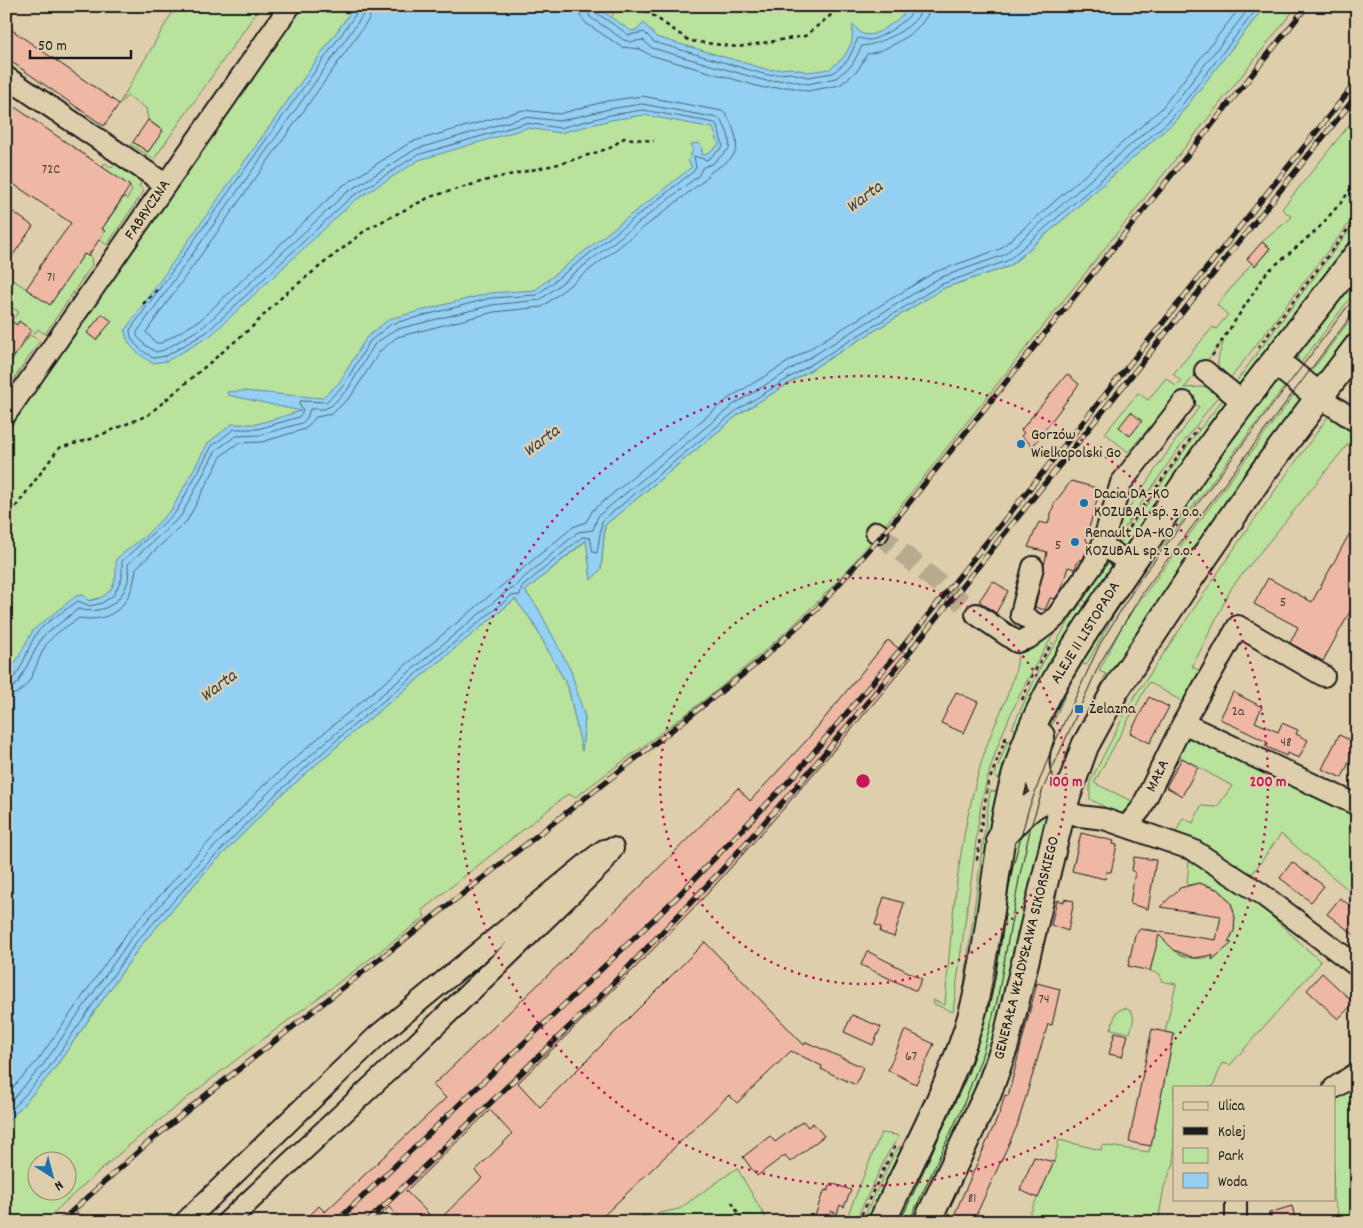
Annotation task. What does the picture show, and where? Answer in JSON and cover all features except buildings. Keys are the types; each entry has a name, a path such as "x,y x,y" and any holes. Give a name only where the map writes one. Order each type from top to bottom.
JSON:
{"main road":[{"name":"ALEJE 11 LISTOPADA","path":"1000,840 1010,794 1026,743 1050,690 1097,613 1115,553 1243,402 1265,357 1357,255"},
{"path":"1058,803 1085,746 1115,691 1263,472 1357,347"},
{"path":"1265,357 1320,396"},
{"path":"1058,803 1039,780 1034,757 1040,738 1060,694 1067,664"},
{"path":"882,1222 949,1076 975,1002 1000,840 1028,810 1058,803"},
{"name":"GENERAŁA WŁADYSŁAWA SIKORSKIEGO","path":"927,1222 988,1093 1005,1045 1058,803"}],"street":[{"name":"FABRYCZNA","path":"6,414 290,6"},
{"path":"6,77 165,184"},
{"path":"1205,371 1243,402"},
{"path":"1320,396 1357,422"},
{"path":"1052,630 1057,616 1092,564 1115,553 1121,484 1184,402"},
{"path":"1033,567 1021,614 1039,626 1052,630"},
{"path":"976,614 1016,642 1052,630"},
{"name":"MAŁA","path":"1127,826 1141,809 1183,723 1238,626 1324,676"},
{"path":"1183,723 1357,805"},
{"path":"1058,803 1080,816 1104,818 1193,850 1260,893 1357,966"},
{"path":"185,1222 377,1036 596,856 604,850 612,848 602,864 406,1054 227,1222"},
{"path":"1336,1087 1357,1073"},
{"path":"1236,1200 1236,1222"}],"path":[{"path":"639,6 690,41 738,47 805,36 842,6"},
{"path":"6,520 59,448 91,439 148,415 252,327 285,294 367,228 430,197 491,179 564,163 610,148 624,138 654,141"},
{"path":"1205,371 1213,352 1266,272 1317,230 1343,200 1357,180"},
{"path":"1265,357 1357,217"},
{"path":"143,304 160,287"},
{"path":"1115,553 1198,427"},
{"path":"1021,701 1052,630"},
{"path":"976,866 988,784 1007,735"},
{"path":"858,1222 894,1148 899,1142"},
{"path":"732,1202 744,1222"}],"green space":[{"path":"176,6 261,6 154,159 131,145 133,142 148,152 163,130 148,120 146,108 128,96 119,104"},
{"path":"301,6 355,6 236,175 221,213 326,199 501,120 691,111 734,137 621,236 114,594 89,601 14,669 6,680 6,429"},
{"path":"618,6 930,6 820,81 754,73 607,24"},
{"path":"1265,6 1297,6 899,508 839,580 789,629 700,703 576,797 568,794 422,910 425,917 230,1064 135,1141 78,1191 78,1150 28,1150 28,1200 68,1200 44,1222 6,1222 6,1124 52,1072 141,945 208,869 278,798 351,734 515,599 532,621 568,687 582,748 585,718 538,608 525,591 587,540 591,579 601,569 605,525 739,414 944,288 1010,266 1174,122"},
{"path":"1357,115 1357,213 1227,383 1218,366 1224,340 1184,388 1217,386 1222,391 1174,455 1117,539 1114,540 1116,531 1130,506 1199,407 1180,393 1128,452 1105,433 1138,393 1148,400 1166,378 1176,386 1181,381 1173,374 1213,327 1216,329 1228,315 1217,305 1252,263 1255,265 1270,249 1262,242 1292,217 1282,209"},
{"path":"105,163 112,168 116,163 147,173 139,186 144,191 107,245 99,239 105,231 102,229 124,197 127,199 132,191 130,186 102,167"},
{"path":"1357,220 1357,243 1247,387 1232,387"},
{"path":"84,254 91,256 92,265 45,334 38,329 35,333 19,321 17,325 11,321 19,312 10,306 7,290 13,280 50,304"},
{"path":"1357,267 1357,289 1300,364 1296,352"},
{"path":"1357,311 1357,335 1317,379 1309,374"},
{"path":"30,335 40,341 6,390 6,369"},
{"path":"1284,381 1287,383 1139,577 1114,615 1086,665 1080,662 1044,743 1042,742 1086,648 1109,610 1270,385"},
{"path":"1297,391 1303,398 1069,755 1106,674 1099,671 1121,628"},
{"path":"1227,394 1231,400 1126,548 1119,545 1193,438"},
{"path":"1330,414 1356,434 1232,587 1192,667 1207,674 1188,705 1149,682 1094,783 1136,803 1125,814 1110,810 1090,799 1090,782 1131,702 1246,531"},
{"path":"1109,561 1114,565 1094,596 1092,595 1090,598 1092,600 1088,603 1083,600"},
{"path":"1099,563 1049,642 1019,696 995,754 983,795 979,817 953,1012 934,1004 933,1000 945,1005 957,878 962,847 975,785 984,754 1013,680 1018,655 1015,643"},
{"path":"1080,604 1086,609 1023,732 1012,728 1042,664"},
{"path":"1186,734 1357,812 1357,897 1281,834 1250,877 1175,834 1183,818 1193,823 1201,806 1217,807 1232,786 1175,754"},
{"path":"1008,740 1019,744 977,955 961,1007 990,791 998,792 1002,780 994,777"},
{"path":"1049,811 995,1052 919,1222 890,1222 926,1146 1012,836"},
{"path":"1189,861 1252,898 1321,962 1230,1065 1222,1063 1213,1086 1173,1086 1173,1165 1164,1187 1158,1222 1026,1222 1054,1162 1059,1140 1101,1150 1102,1145 1149,1152 1174,1034 1165,1032 1176,984 1161,981 1160,974 1150,971 1152,961 1143,941 1146,929 1161,932 1177,953 1192,958 1210,957 1224,948 1232,936 1234,920 1231,905 1223,893 1208,885 1187,885"},
{"path":"1124,1008 1133,1015 1130,1033 1111,1029 1116,1012"},
{"path":"1357,1084 1357,1222 1341,1222 1333,1200 1336,1200 1336,1097"},
{"path":"881,1133 897,1135 898,1138 888,1153 855,1222 845,1222"},
{"path":"900,1146 901,1156 874,1222 862,1222 894,1154"},
{"path":"737,1168 768,1222 633,1222 636,1218 679,1209"}],"water":[{"name":"Warta","path":"355,6 595,6 631,31 637,30 644,23 656,37 769,70 790,68 808,72 830,69 844,57 852,42 853,24 861,33 873,34 881,31 913,6 1265,6 1174,122 1010,266 944,288 739,414 605,525 601,569 591,580 586,540 525,591 538,608 571,671 585,718 582,751 568,687 532,621 515,599 351,734 278,798 208,869 141,945 52,1072 6,1124 6,680 33,630 76,596 84,595 89,601 104,596 109,592 116,575 116,559 145,536 172,509 208,443 232,424 257,424 301,411 228,395 227,392 244,391 322,398 339,383 366,338 389,319 490,293 535,290 692,167 688,161 693,150 691,144 699,143 702,148 702,154 705,155 719,145 713,128 644,115 611,120 560,133 527,128 419,160 354,201 210,336 167,361 152,363 138,353 131,345 125,330"}],"tunnel":[{"path":"878,533 976,614"}],"tram line":[{"path":"900,1222 968,1074 985,1020 1013,866 1028,811 1050,753 1100,644 1141,578 1357,294"},
{"path":"909,1222 962,1108 981,1059 997,1001 1020,874 1031,826 1043,789 1100,663 1143,592 1357,308"}],"railway":[{"path":"60,1222 150,1141 211,1091 756,664 817,609 897,518 1307,6"},
{"path":"336,1222 676,898 792,778 900,650 1357,81"},
{"path":"367,1222 597,1000 719,873 797,786 907,655 1357,95"}],"place":[{"name":"Gorzów Wielkopolski Go","path":"1021,444"},
{"name":"Dacia DA-KO KOZUBAL sp. z o.o.","path":"1084,503"},
{"name":"Renault DA-KO KOZUBAL sp. z o.o.","path":"1075,542"},
{"name":"Żelazna","path":"1079,709"}]}
